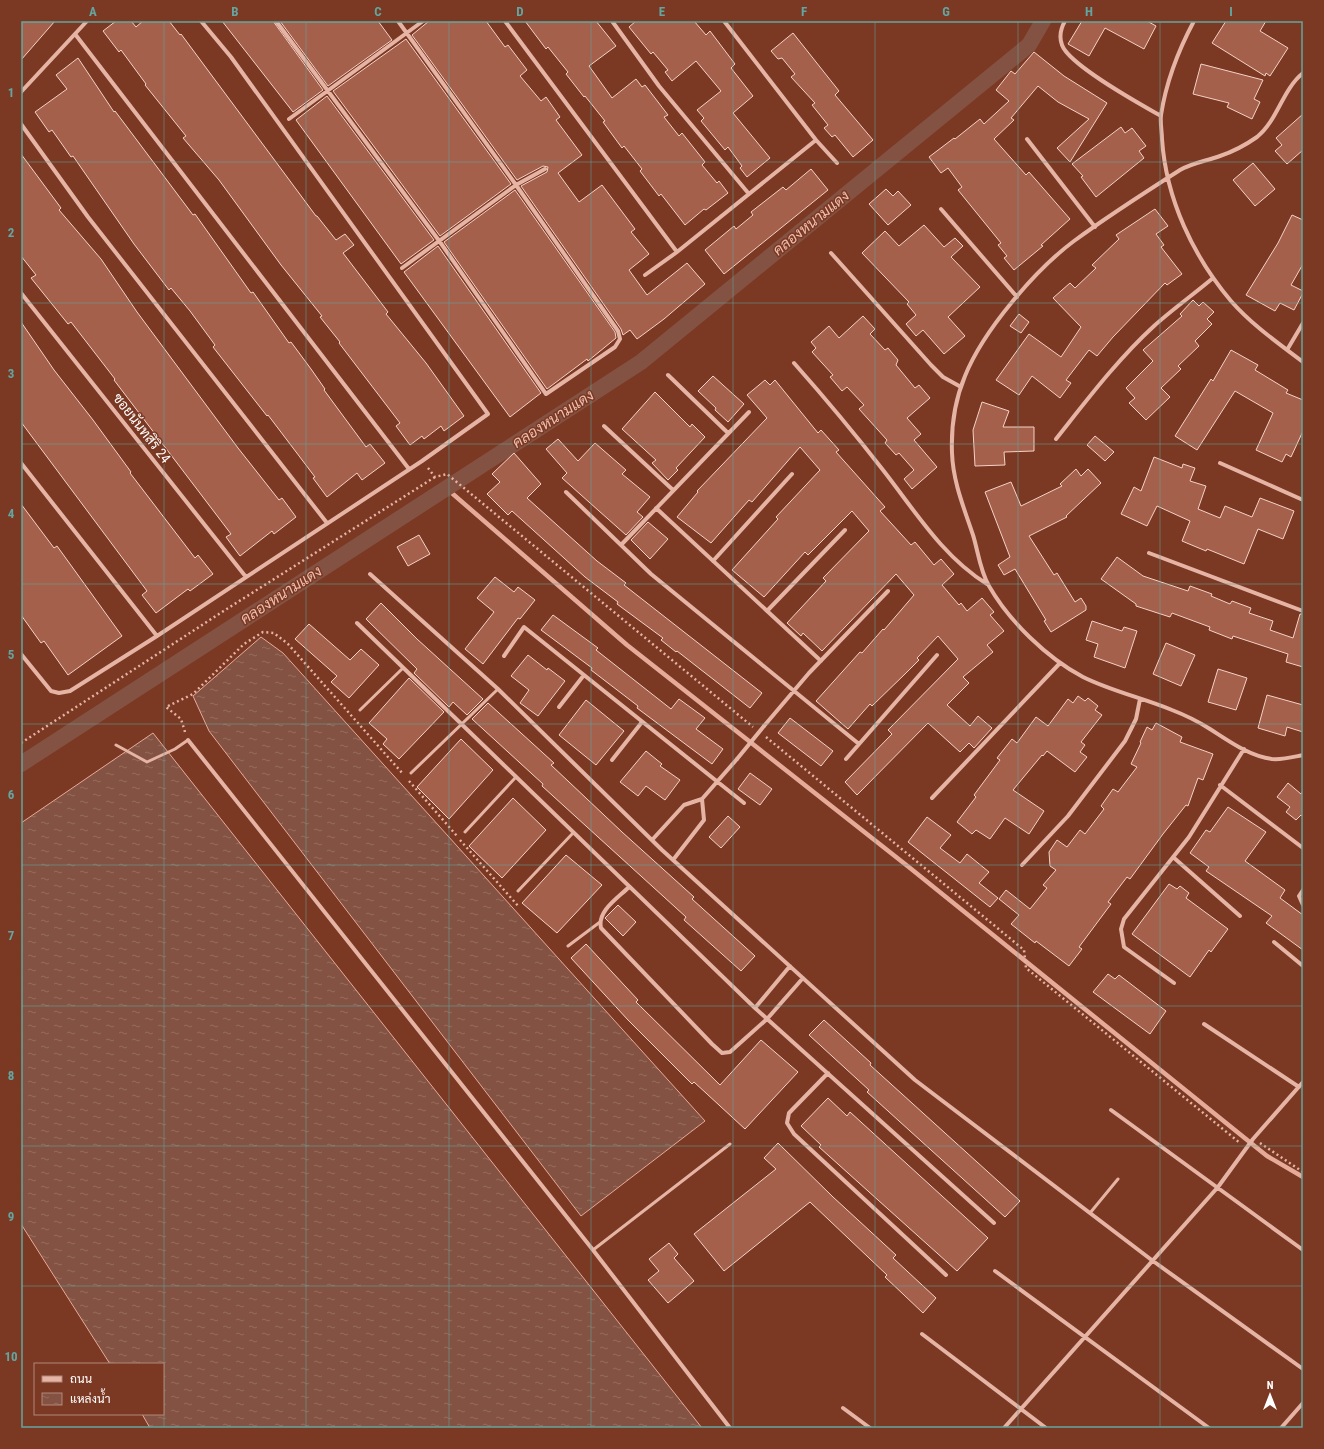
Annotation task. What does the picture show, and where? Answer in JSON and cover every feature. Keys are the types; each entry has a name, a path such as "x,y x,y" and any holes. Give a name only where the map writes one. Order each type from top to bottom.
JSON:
{"street":[{"path":"21,92 87,21"},
{"path":"21,654 51,691 59,693 70,691 157,636 422,461 488,414 231,58 201,21"},
{"path":"276,21 440,242 546,394 615,347 620,339 618,331 516,185 398,21"},
{"path":"289,119 423,21"},
{"path":"505,21 677,252"},
{"path":"612,21 659,86 749,194"},
{"path":"724,21 816,140 836,163"},
{"path":"1064,21 1060,35 1062,46 1080,65 1120,93 1160,116"},
{"path":"1194,21 1180,51 1160,116 1166,179 1187,232 1213,278 1232,301 1259,328 1303,362"},
{"path":"75,34 409,469"},
{"path":"1303,72 1295,79 1266,128 1258,136 1223,155 1183,168 1124,205 1073,242 1049,263 999,318 988,335 965,374 957,399 952,427 952,455 957,490 987,584 1008,613 1042,649 1067,668 1100,686 1173,711 1208,728 1244,749 1273,759 1303,755"},
{"path":"21,124 88,216 327,523"},
{"path":"1027,139 1094,227"},
{"path":"645,275 677,252 816,140"},
{"path":"402,268 440,242 516,185 545,169"},
{"path":"941,209 1017,297"},
{"path":"831,253 931,365 943,377 961,387"},
{"path":"1056,439 1099,384 1136,344 1154,326 1213,278"},
{"name":"ซอยนันทสิริ 24","path":"21,293 246,577"},
{"path":"1287,350 1303,323"},
{"path":"794,363 834,408 940,544 966,569 987,584"},
{"path":"668,375 728,433"},
{"path":"621,545 749,412"},
{"path":"604,426 673,490"},
{"path":"21,463 157,636"},
{"path":"1220,463 1303,500"},
{"path":"713,561 792,474"},
{"path":"566,492 651,574 859,744"},
{"path":"656,508 821,661"},
{"path":"767,611 845,530"},
{"path":"1149,553 1303,611"},
{"path":"370,574 498,689 673,860 915,1080 1153,1261 1303,1368"},
{"path":"652,840 684,805 702,799 794,691 888,592"},
{"path":"357,623 755,1008 994,1223"},
{"path":"504,656 524,627 744,803"},
{"path":"846,759 937,655"},
{"path":"932,798 1060,663"},
{"path":"559,707 584,675"},
{"path":"1022,865 1068,816 1125,741 1136,719 1140,699"},
{"path":"612,760 642,722"},
{"path":"188,740 593,1250 730,1428"},
{"path":"1174,983 1124,947 1121,938 1121,929 1124,919 1189,837 1220,785 1244,749"},
{"path":"1220,785 1303,848"},
{"path":"673,860 704,820 702,799"},
{"path":"1173,857 1240,916"},
{"path":"629,887 608,907 602,915 600,922 601,928 722,1053 730,1052 767,1019 803,978"},
{"path":"1303,890 1299,896 1303,905"},
{"path":"1274,942 1303,966"},
{"path":"755,1008 790,966"},
{"path":"1204,1024 1299,1087"},
{"path":"828,1073 790,1113 787,1123 794,1134 946,1275"},
{"path":"1004,1428 1218,1187 1253,1139 1303,1082"},
{"path":"1111,1110 1303,1250"},
{"path":"995,1271 1086,1336 1209,1428"},
{"path":"922,1334 1046,1428"},
{"path":"1281,1428 1303,1403"},
{"path":"842,1408 870,1428"}],"lane":[{"path":"360,710 404,668"},
{"path":"411,773 498,689"},
{"path":"116,745 147,762 175,749 188,740"},
{"path":"465,832 516,777"},
{"path":"518,891 573,833"},
{"path":"568,946 600,922"},
{"path":"593,1250 730,1144"},
{"path":"1090,1213 1118,1180"}],"path":[{"path":"422,461 435,477"},
{"path":"21,743 222,612 435,477 447,474 1024,950 1026,968 1246,1148"},
{"path":"188,740 181,719 166,707 193,694 244,644 263,632 274,633 288,644 519,907"},
{"path":"1253,1139 1303,1172"}],"water":[{"path":"261,637 283,653 705,1121 581,1216 209,731 193,696"},
{"path":"153,733 702,1428 150,1428 143,1415 164,1415 164,1363 109,1363 21,1224 21,823"}],"building":[{"path":"21,21 55,21 21,60"},
{"path":"116,21 131,21 136,27 143,21 169,21 180,35 181,34 316,216 336,240 345,234 354,245 343,253 388,312 386,314 426,363 464,416 444,431 441,426 424,439 422,436 410,445 396,426 400,423 320,317 322,316 281,265 219,180 183,138 186,136 145,85 146,84 121,50 119,52 103,31"},
{"path":"222,21 273,21 323,90 293,112"},
{"path":"280,21 378,21 392,40 328,86"},
{"path":"429,21 486,21 505,47 508,45 527,70 520,76 541,101 546,97 560,117 556,120 582,155 558,173 579,202 602,185 635,229 631,232 649,254 629,270 647,295 687,263 705,284 664,319 637,339 630,330 623,335 621,329 521,186 547,172 548,167 543,166 517,180 412,35"},
{"path":"525,21 596,21 616,46 589,66 612,98 636,79 642,87 645,85 668,115 664,117 679,136 682,133 705,162 702,165 717,183 719,181 728,193 706,210 704,209 685,225 661,194 659,196 640,171 642,169 624,146 622,148 603,122 605,121 566,74 568,72 548,47 546,49"},
{"path":"636,21 694,21 706,35 710,31 735,64 731,68 753,96 733,113 770,158 747,177 740,168 742,166 728,147 725,150 701,121 704,118 697,110 721,91 696,61 672,81 665,72 668,70 653,52 651,54 629,27"},
{"path":"1082,21 1147,21 1156,26 1144,49 1105,28 1089,56 1068,44"},
{"path":"1226,21 1266,21 1260,31 1288,48 1270,76 1266,73 1265,76 1212,43"},
{"path":"793,33 839,91 835,95 873,140 853,157 835,135 832,137 824,128 828,125 812,105 815,103 791,77 795,74 782,58 778,59 771,51"},
{"path":"406,39 511,184 440,236 333,91"},
{"path":"1034,52 1064,76 1107,103 1070,162 1057,148 1089,119 1058,102 1038,86 1011,118 1014,120 994,139 1026,175 1029,172 1070,219 1041,245 1043,246 1014,270 1004,258 1007,256 998,245 1001,243 958,190 962,187 948,168 941,173 929,157 980,119 984,124 1009,101 996,90 1011,71 1015,74"},
{"path":"78,58 114,112 115,111 193,215 195,214 251,293 253,292 289,343 291,342 311,369 325,389 324,390 366,447 370,444 385,463 362,480 357,473 327,497 313,478 315,477 268,415 267,416 213,347 215,345 190,311 171,288 169,290 134,244 73,156 71,157 52,130 49,132 35,112 67,89 56,75"},
{"path":"1201,64 1263,80 1254,99 1260,102 1252,119 1227,107 1229,103 1193,94"},
{"path":"327,96 434,240 401,264 296,120"},
{"path":"1303,114 1303,150 1287,164 1275,151 1282,145 1276,138"},
{"path":"1121,127 1125,133 1132,128 1146,146 1139,151 1144,158 1096,197 1081,177 1083,176 1072,164"},
{"path":"21,154 61,208 59,210 101,259 137,312 238,448 279,500 282,498 296,517 274,534 272,531 240,556 226,537 231,534 114,380 115,379 71,322 68,324 31,278 36,275 21,256"},
{"path":"1253,163 1275,189 1255,206 1233,180"},
{"path":"811,169 828,190 724,274 705,250 734,226 736,229 753,215 751,212 783,187 786,190"},
{"path":"886,189 893,196 898,191 911,205 888,225 869,204"},
{"path":"515,190 615,332 616,338 588,361 587,359 547,389 444,242"},
{"path":"1155,209 1168,226 1156,234 1164,245 1161,247 1182,274 1167,285 1165,283 1113,337 1097,356 1089,350 1066,380 1071,383 1060,398 1032,376 1019,395 996,380 1029,334 1061,357 1081,327 1053,298 1070,283 1075,288 1096,268 1092,265 1119,239 1116,235"},
{"path":"1292,215 1303,220 1303,264 1291,285 1303,291 1303,293 1294,310 1280,303 1275,311 1246,295 1278,243"},
{"path":"924,225 944,247 955,238 963,246 951,257 980,287 948,317 965,336 944,354 923,330 916,336 906,324 916,315 907,304 909,302 862,253 885,231 899,246"},
{"path":"438,246 541,393 510,417 404,272"},
{"path":"1193,300 1199,306 1203,302 1214,312 1207,319 1212,324 1195,341 1199,346 1178,366 1181,369 1161,388 1170,397 1146,420 1129,403 1135,398 1126,388 1153,361 1143,350 1182,316 1180,314"},
{"path":"1019,314 1029,322 1021,333 1010,326"},
{"path":"863,316 875,329 870,334 885,350 888,348 898,360 896,365 915,388 919,385 930,398 907,418 921,434 914,440 937,467 912,489 904,479 914,470 899,453 896,455 885,443 887,440 859,409 864,405 847,387 842,391 830,377 833,375 812,352 816,348 811,342 829,326 839,338"},
{"path":"21,322 54,370 131,472 130,473 195,558 198,555 213,574 190,591 188,589 156,613 142,595 147,591 21,422"},
{"path":"1231,350 1258,365 1255,370 1288,390 1286,393 1303,400 1303,431 1291,457 1286,454 1282,462 1256,450 1273,413 1235,391 1197,450 1175,436 1211,379 1213,381"},
{"path":"713,376 744,404 728,422 698,391"},
{"path":"765,380 770,385 775,380 818,433 821,430 839,450 836,452 885,507 880,511 911,545 915,542 934,565 941,559 954,574 942,585 959,605 961,603 967,611 982,598 994,612 990,615 1004,631 987,645 993,652 963,677 969,683 947,705 970,726 978,716 992,728 974,748 969,743 960,752 928,723 857,795 845,782 892,734 888,730 958,659 938,636 917,658 919,660 872,706 870,704 848,729 816,701 860,652 862,653 883,629 884,630 914,595 896,574 822,651 803,633 801,636 787,623 826,581 823,578 869,531 852,511 808,555 805,552 764,597 732,570 778,519 776,517 820,470 800,447 752,502 749,500 711,543 677,517 698,492 697,491 767,418 747,395"},
{"path":"655,392 690,427 692,424 705,437 676,468 678,470 668,480 652,463 656,460 622,429"},
{"path":"982,402 1009,411 1003,427 1034,427 1034,451 1004,452 1005,465 975,466 973,430"},
{"path":"1095,436 1114,452 1105,461 1087,445"},
{"path":"558,439 578,461 595,443 626,470 622,474 650,497 637,512 643,517 626,535 562,478 567,473 546,449"},
{"path":"514,453 541,484 527,498 597,561 626,583 624,585 762,693 750,708 661,640 663,638 617,604 618,602 585,577 512,511 508,515 487,494 500,482 492,474"},
{"path":"1154,457 1182,468 1183,464 1195,468 1190,481 1206,486 1198,509 1220,518 1225,506 1252,517 1260,498 1294,511 1283,539 1258,529 1244,564 1182,541 1190,521 1157,506 1147,526 1121,514 1134,487 1141,491"},
{"path":"1076,469 1081,476 1088,469 1101,483 1066,516 1067,517 1029,536 1054,575 1057,573 1075,602 1081,598 1086,606 1086,610 1051,632 1044,621 1046,620 1015,569 1004,575 998,565 1010,557 985,492 1011,482 1021,506 1062,486 1060,484"},
{"path":"21,504 54,548 57,546 122,636 68,675 44,641 41,643 21,615"},
{"path":"648,522 668,539 650,559 631,540"},
{"path":"419,535 430,554 408,566 397,547"},
{"path":"1117,557 1143,576 1188,591 1190,586 1212,594 1211,596 1230,604 1232,601 1251,608 1249,613 1273,621 1270,630 1293,638 1300,614 1303,614 1303,667 1286,662 1288,654 1233,636 1232,639 1209,630 1210,627 1172,613 1170,617 1136,606 1136,604 1101,579"},
{"path":"495,577 514,592 518,587 535,600 520,619 518,618 483,664 465,649 494,612 477,598"},
{"path":"381,603 417,639 483,699 467,715 453,702 449,707 414,673 417,669 366,619"},
{"path":"553,615 598,648 596,650 671,709 679,699 705,718 696,729 723,749 712,764 637,708 638,706 591,670 592,668 541,630"},
{"path":"1092,621 1122,631 1124,627 1137,631 1125,668 1094,657 1098,644 1086,640"},
{"path":"309,624 350,660 361,649 379,665 349,698 331,682 337,676 295,639"},
{"path":"1166,643 1195,655 1181,686 1153,674"},
{"path":"528,655 547,670 548,668 565,681 538,716 520,703 529,690 511,676"},
{"path":"1218,669 1247,678 1236,710 1208,702"},
{"path":"409,678 444,712 399,759 383,744 387,739 369,723"},
{"path":"1267,695 1303,705 1303,732 1287,727 1285,736 1258,728"},
{"path":"1078,696 1085,701 1088,698 1098,706 1095,710 1102,715 1081,742 1085,745 1080,752 1087,757 1075,772 1047,751 1013,790 1044,811 1029,834 1005,818 990,839 976,830 972,834 957,822 976,797 974,795 1000,760 997,758 1012,739 1017,743 1036,717 1048,726 1068,699 1073,703"},
{"path":"586,700 624,731 596,765 559,735"},
{"path":"488,703 554,763 551,765 622,832 694,897 692,899 755,956 741,971 684,920 686,917 542,786 543,784 472,719"},
{"path":"790,718 833,751 821,766 778,733"},
{"path":"1156,723 1182,737 1180,742 1213,754 1203,780 1198,778 1188,806 1186,805 1130,879 1127,877 1108,902 1111,904 1079,947 1082,949 1069,966 1036,941 1035,943 1011,924 1019,915 999,899 1006,890 1030,909 1047,888 1043,885 1056,870 1050,866 1049,852 1057,840 1067,847 1080,830 1085,834 1104,809 1101,806 1113,789 1118,792 1137,767 1131,764 1141,743 1140,742 1147,727 1152,730"},
{"path":"461,739 493,770 449,819 417,787"},
{"path":"646,751 662,764 660,766 680,780 665,800 646,786 638,796 620,782"},
{"path":"750,773 772,789 760,805 738,789"},
{"path":"1288,783 1301,794 1303,791 1303,817 1301,815 1296,820 1286,812 1290,807 1277,797"},
{"path":"513,798 546,830 502,878 469,846"},
{"path":"1228,807 1266,832 1245,861 1285,890 1280,898 1303,915 1303,950 1266,923 1272,916 1206,871 1209,867 1190,853 1206,830 1210,832"},
{"path":"728,816 740,827 721,848 709,837"},
{"path":"927,817 951,835 940,848 960,863 967,854 989,872 979,883 998,898 990,907 908,842"},
{"path":"566,855 602,885 557,933 522,903"},
{"path":"1169,884 1177,889 1180,886 1189,893 1186,898 1228,929 1211,952 1209,950 1190,977 1132,934"},
{"path":"618,905 636,922 623,936 605,918"},
{"path":"586,944 638,1000 636,1002 720,1085 761,1040 798,1072 745,1129 694,1082 692,1084 628,1020 571,958"},
{"path":"1108,974 1115,979 1119,975 1166,1011 1150,1034 1093,992"},
{"path":"824,1020 871,1063 870,1065 1020,1201 1005,1217 867,1092 869,1090 809,1035"},
{"path":"828,1098 847,1116 850,1112 988,1238 957,1271 819,1147 821,1145 801,1126"},
{"path":"778,1143 833,1197 896,1255 893,1258 936,1298 923,1313 885,1277 887,1275 810,1202 724,1271 694,1234 776,1169 764,1158"},
{"path":"669,1243 678,1254 674,1258 694,1281 668,1303 648,1280 659,1271 649,1259"}],"waterway":[{"name":"คลองหนามแดง","path":"21,764 641,362 1029,45 1043,21"},
{"path":"446,488 627,645 910,868 1267,1156 1303,1177"}]}
